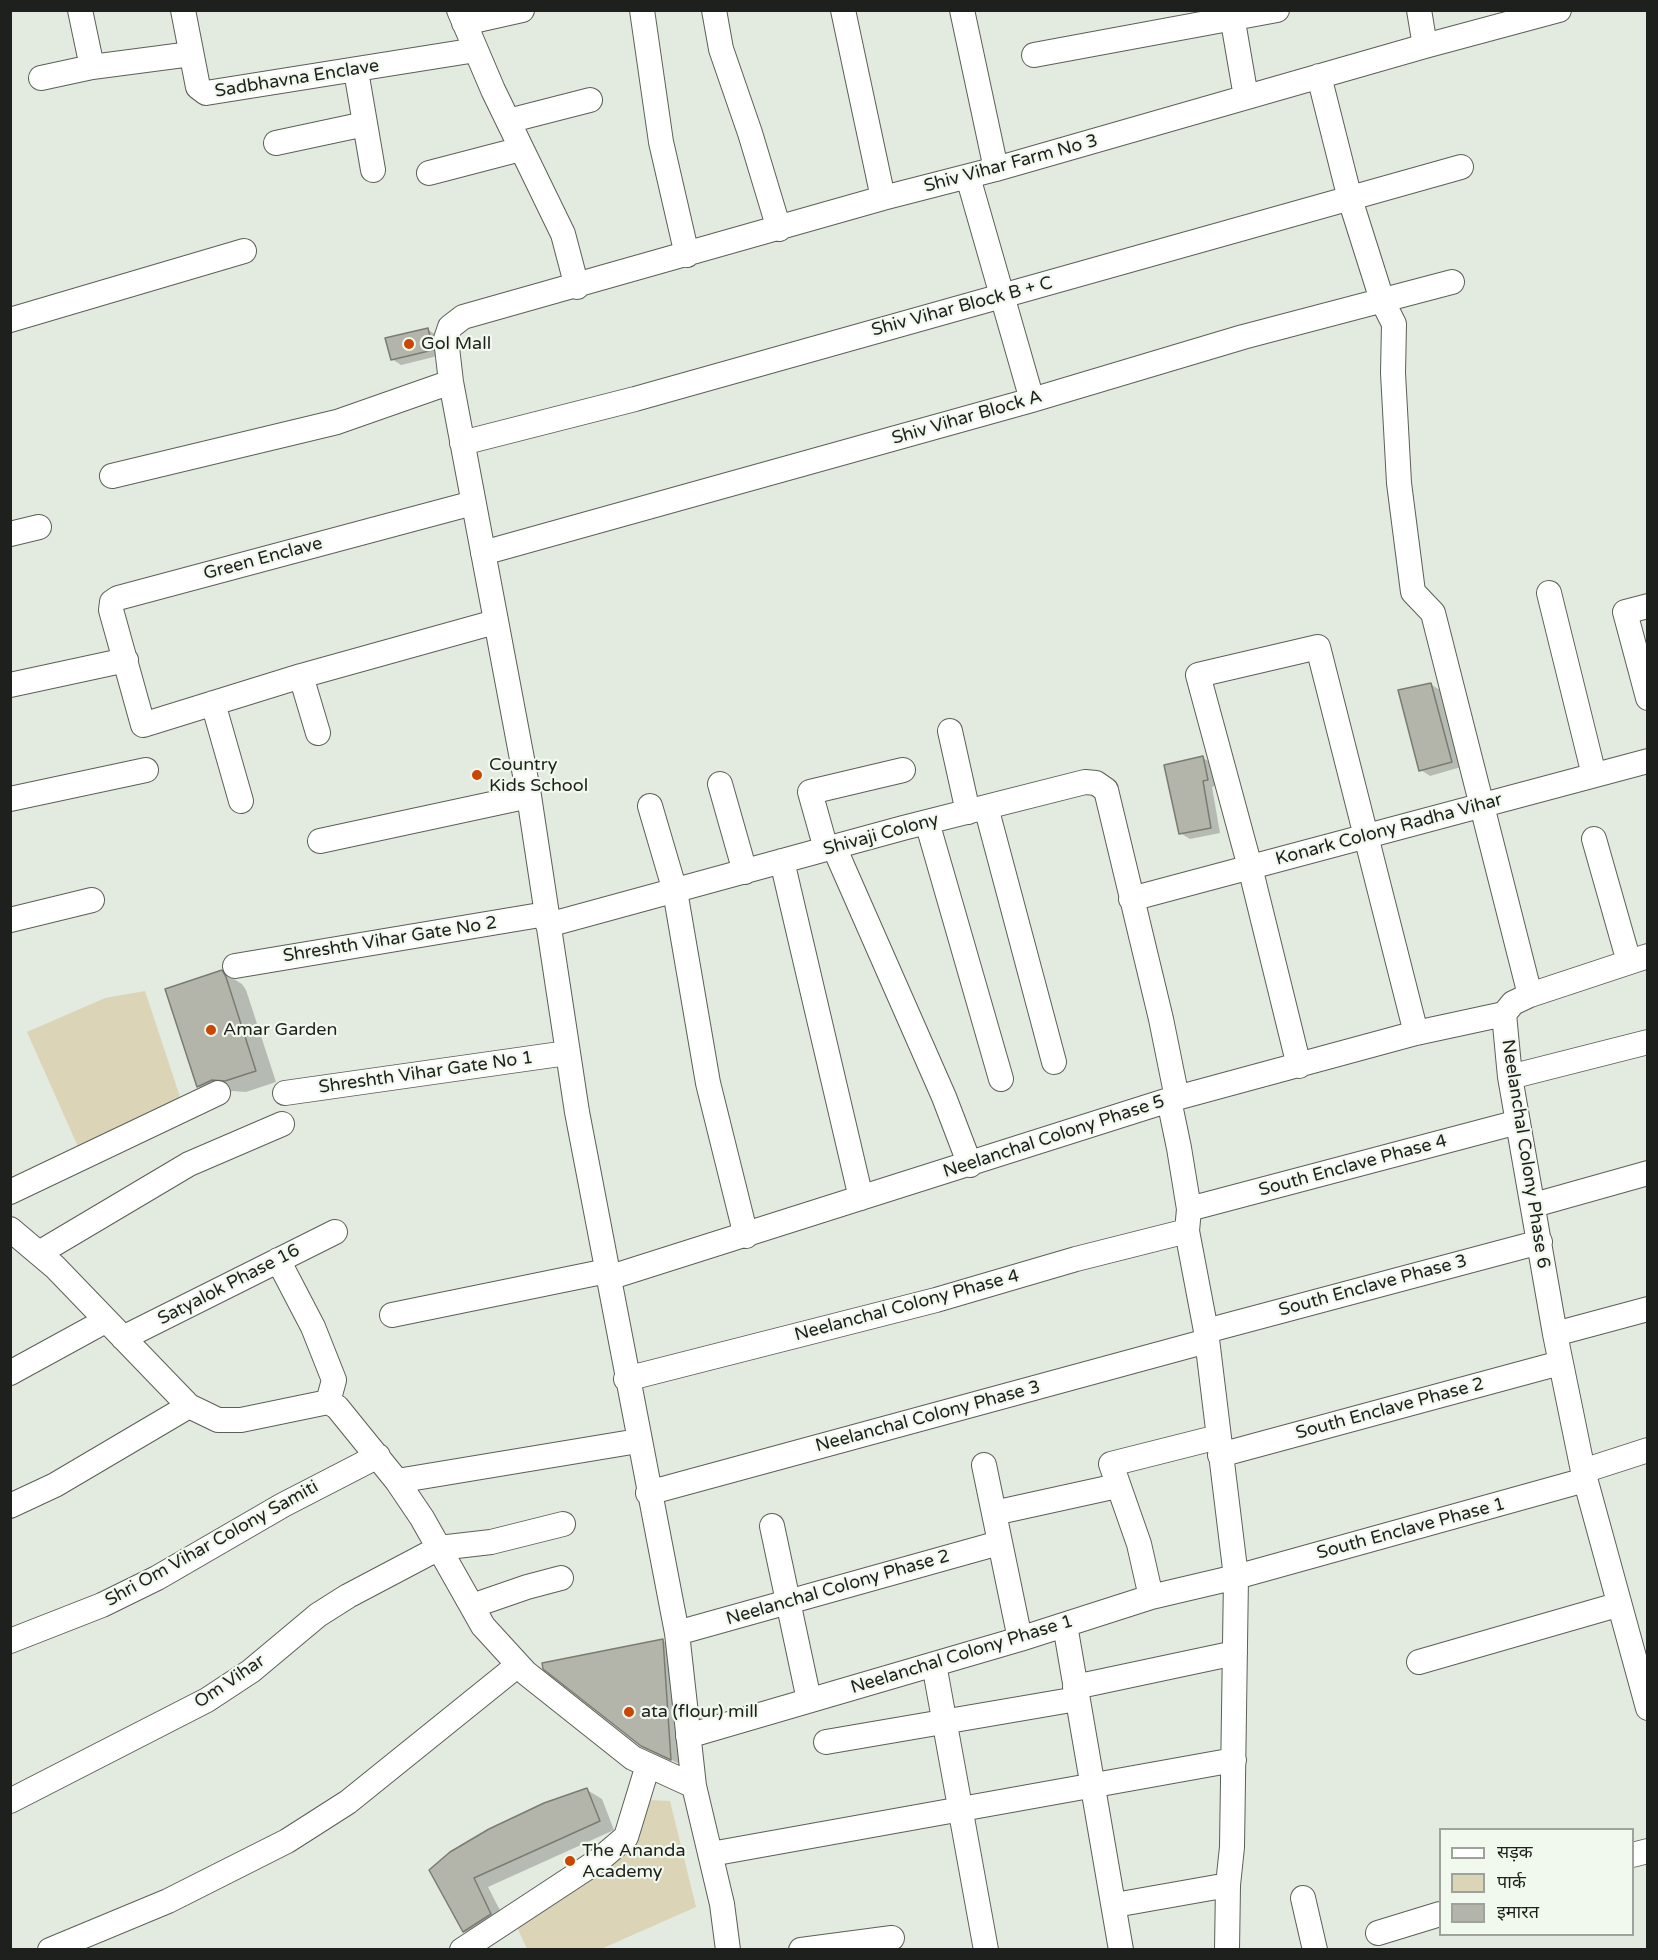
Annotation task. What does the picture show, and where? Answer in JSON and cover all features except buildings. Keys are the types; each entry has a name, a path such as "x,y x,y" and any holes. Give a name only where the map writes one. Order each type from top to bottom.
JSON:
{"street":[{"path":"80,10 92,67"},
{"name":"Sadbhavna Enclave","path":"183,10 198,87 206,93 356,71 476,50"},
{"path":"522,10 461,17 521,149 563,234 577,287"},
{"path":"642,10 661,142 687,255"},
{"path":"714,10 720,50 750,133 779,229"},
{"path":"843,10 883,198"},
{"path":"963,10 996,169"},
{"path":"1034,55 1232,15 1277,10"},
{"path":"1419,10 1425,46"},
{"name":"Shiv Vihar Farm No 3","path":"451,382 446,339 450,327 463,317 577,287 883,198 968,177 1559,10"},
{"path":"1232,15 1246,97"},
{"path":"41,78 92,67 191,54"},
{"path":"356,71 373,170"},
{"path":"1319,76 1350,199 1382,300 1394,324 1393,373 1398,472 1413,592 1433,613 1530,994"},
{"path":"508,121 590,100"},
{"path":"276,142 365,124"},
{"path":"429,173 521,149"},
{"name":"Shiv Vihar Block B + C","path":"462,443 635,399 1461,167"},
{"path":"968,177 1032,400"},
{"path":"10,320 244,251"},
{"name":"Shiv Vihar Block A","path":"483,553 1032,400 1243,337 1452,282"},
{"path":"112,476 337,422 451,382 529,795 567,1053 626,1379 676,1633 694,1786 711,1854 728,1950"},
{"name":"Green Enclave","path":"213,703 143,724 111,610 112,602 118,597 473,503"},
{"path":"10,534 39,527"},
{"path":"1549,593 1594,776"},
{"path":"1647,606 1625,612 1647,698"},
{"path":"241,801 213,703 495,622"},
{"path":"1299,1066 1250,867 1198,675 1318,647 1416,1034"},
{"path":"10,685 126,660"},
{"path":"302,676 318,733"},
{"path":"950,731 977,809 1054,1062"},
{"name":"Konark Colony Radha Vihar","path":"1131,899 1647,761"},
{"path":"10,799 146,770"},
{"path":"903,770 810,792 830,848 944,1097 970,1165"},
{"name":"Shivaji Colony","path":"547,919 675,891 927,822 1085,782 1096,783 1106,790 1173,1099 1236,1577 1232,1847 1227,1885 1227,1950"},
{"path":"720,784 746,872"},
{"path":"320,841 529,795"},
{"path":"650,806 675,891 708,1083 746,1236"},
{"path":"927,822 1001,1079"},
{"path":"1594,839 1638,959"},
{"path":"782,861 861,1198"},
{"path":"10,920 92,900"},
{"name":"Shreshth Vihar Gate No 2","path":"235,966 547,919"},
{"name":"Neelanchal Colony Phase 6","path":"1638,959 1530,994 1513,1003 1503,1014 1510,1077 1560,1362 1584,1476 1617,1605 1643,1674 1647,1708"},
{"name":"Neelanchal Colony Phase 5","path":"392,1315 608,1274 746,1236 1173,1099 1416,1034 1503,1014"},
{"path":"1510,1077 1647,1042"},
{"name":"Shreshth Vihar Gate No 1","path":"285,1093 567,1053"},
{"path":"10,1192 218,1092"},
{"name":"South Enclave Phase 4","path":"1188,1220 1518,1122"},
{"path":"39,1253 189,1164 282,1124"},
{"path":"1534,1205 1647,1173"},
{"name":"Neelanchal Colony Phase 4","path":"626,1379 936,1300 1076,1259 1188,1220"},
{"path":"10,1229 39,1253 189,1406 218,1420 241,1420 328,1402 337,1407 397,1481 439,1548 483,1626 518,1665 633,1758 694,1786"},
{"name":"Satyalok Phase 16","path":"123,1338 335,1232"},
{"name":"South Enclave Phase 3","path":"1206,1336 1540,1242"},
{"path":"278,1260 313,1327 334,1380 328,1402"},
{"path":"1555,1334 1647,1310"},
{"path":"10,1373 105,1321"},
{"name":"Neelanchal Colony Phase 3","path":"648,1493 1206,1336"},
{"name":"South Enclave Phase 2","path":"1117,1486 1111,1464 1219,1446 1560,1362"},
{"path":"10,1506 55,1485 189,1406"},
{"path":"397,1481 639,1441"},
{"name":"South Enclave Phase 1","path":"1236,1577 1584,1476 1647,1450"},
{"name":"Shri Om Vihar Colony Samiti","path":"10,1641 102,1605 157,1578 284,1505 378,1456"},
{"path":"984,1465 1020,1639"},
{"path":"994,1513 1117,1486 1139,1544 1151,1598"},
{"path":"439,1548 491,1542 563,1524"},
{"path":"772,1526 809,1700"},
{"name":"Neelanchal Colony Phase 2","path":"676,1633 999,1543"},
{"name":"Om Vihar","path":"10,1801 207,1700 251,1671 318,1615 348,1596 439,1548"},
{"name":"Neelanchal Colony Phase 1","path":"688,1736 1020,1639 1151,1598 1236,1577"},
{"path":"472,1606 561,1578"},
{"path":"1419,1662 1617,1605"},
{"path":"1065,1625 1121,1950"},
{"path":"826,1742 943,1721 1076,1693 1235,1653"},
{"path":"934,1664 986,1950"},
{"path":"50,1950 168,1901 287,1841 348,1802 518,1665"},
{"path":"711,1854 1233,1760"},
{"path":"462,1950 599,1860 626,1837 648,1765"},
{"path":"1115,1905 1227,1885"},
{"path":"1303,1898 1316,1950"},
{"path":"1378,1933 1439,1914"},
{"path":"801,1950 892,1938"}],"green space":[{"path":"145,991 182,1103 79,1149 27,1032 105,998"},
{"path":"648,1800 670,1801 696,1907 601,1949 527,1949 512,1916 614,1858"}],"place":[{"name":"Gol Mall","path":"409,344"},
{"name":"Country Kids School","path":"477,775"},
{"name":"Amar Garden","path":"211,1030"},
{"name":"ata (flour) mill","path":"629,1712"},
{"name":"The Ananda Academy","path":"570,1861"}]}
